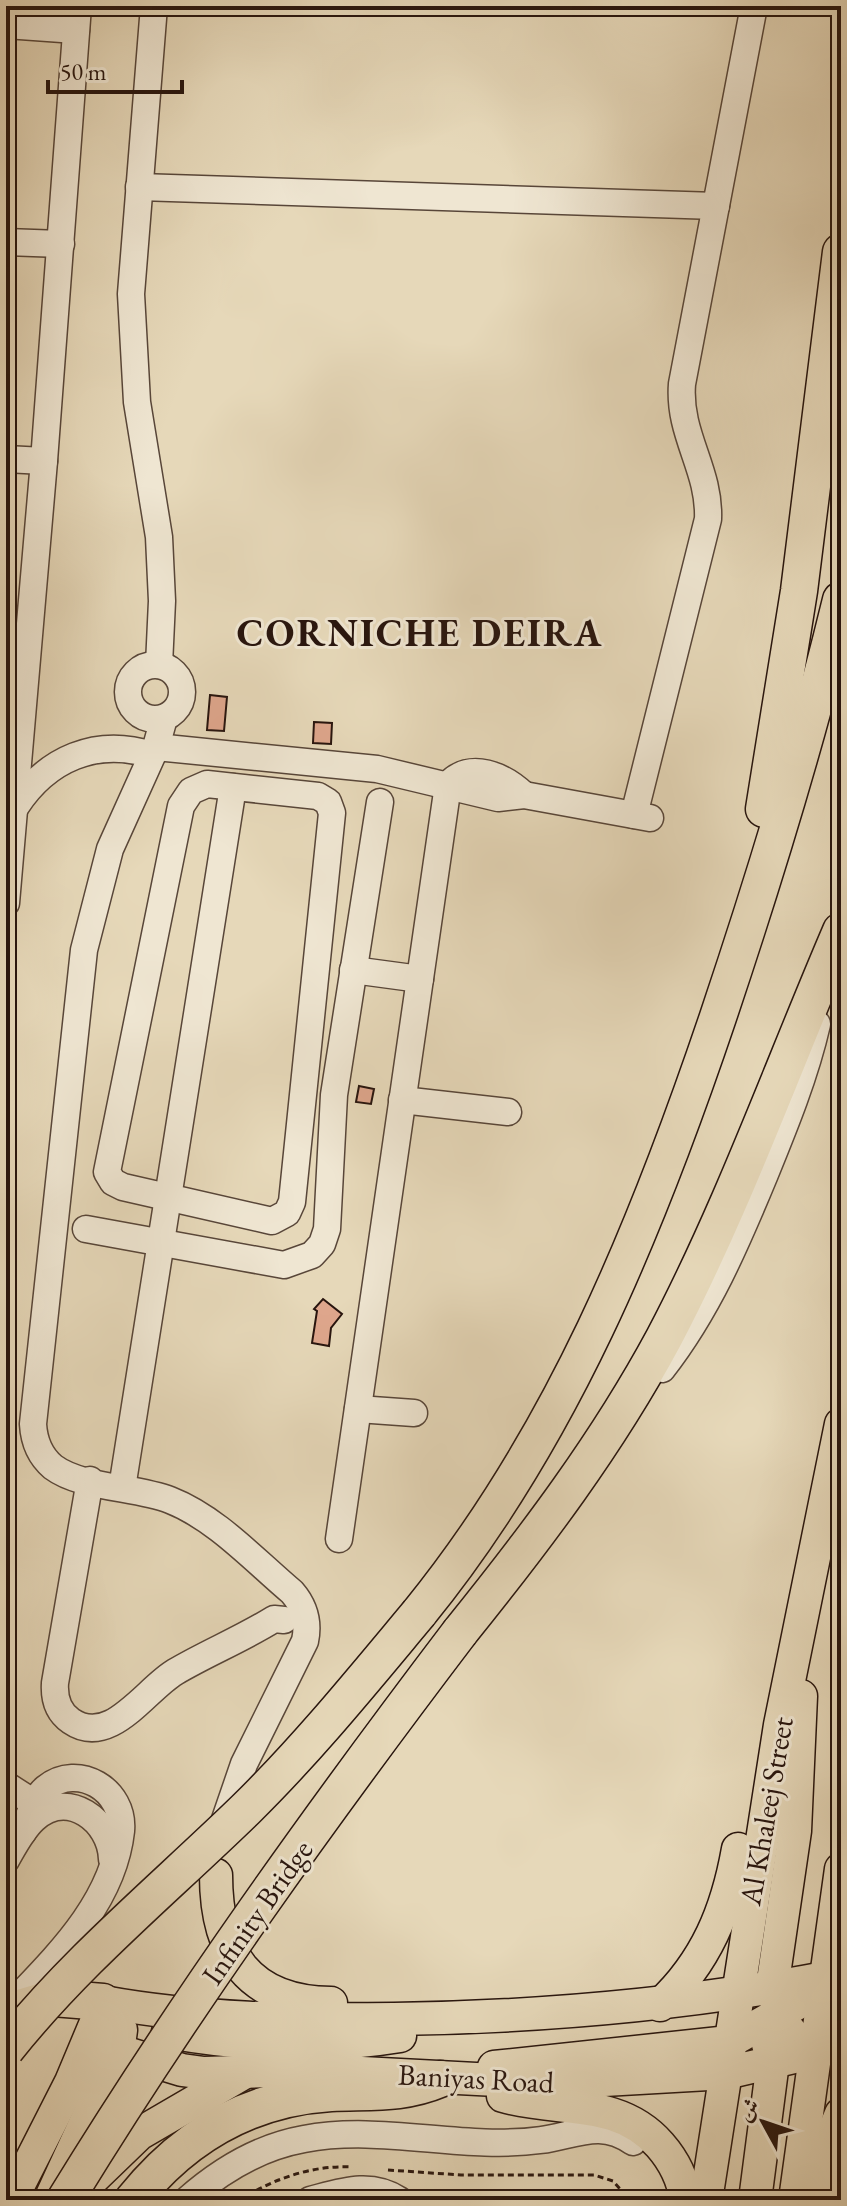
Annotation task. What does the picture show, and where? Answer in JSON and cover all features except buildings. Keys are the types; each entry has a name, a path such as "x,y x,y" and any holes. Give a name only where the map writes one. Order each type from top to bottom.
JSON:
{"highway":[{"path":"717,1020 752,871 777,732 814,484 841,252"},
{"path":"6,2049 116,1931 249,1806 333,1716 419,1613 497,1507 578,1368 649,1210 717,1020 787,801 841,600"},
{"name":"Infinity Bridge","path":"64,2200 347,1782 544,1525 617,1419 693,1281 837,939"},
{"path":"6,2011 53,1998 126,2031"},
{"path":"133,2200 165,2165 197,2137 240,2113 288,2098 337,2093 393,2093 452,2080"}],"main road":[{"name":"Al Khaleej Street","path":"706,2200 780,1725 841,1424"},
{"path":"755,2200 795,1831 801,1730 798,1629"},
{"path":"660,2005 695,1967 719,1922 747,1811 780,1725"},
{"path":"795,2200 828,2050 841,1869"},
{"path":"216,1875 219,1926 228,1950 246,1972 267,1989 305,2002 404,2005 456,2018"},
{"name":"Baniyas Road","path":"772,2025 832,1990"},
{"name":"Baniyas Road","path":"456,2018 660,2005 736,1996 772,2025 828,2050"},
{"path":"126,2031 239,2044 327,2045 413,2033 456,2018"},
{"path":"452,2080 528,2061 727,2058 772,2025"},
{"path":"64,2200 126,2031"},
{"path":"11,2200 126,2031"},
{"path":"50,2200 126,2031"},
{"name":"Baniyas Road","path":"126,2031 204,2073 251,2070 452,2080"},
{"path":"73,2200 139,2134 251,2070"},
{"path":"452,2080 528,2103 600,2109 626,2118 648,2133 667,2153 681,2178 686,2200"},
{"path":"817,2200 824,2155 841,2114"}],"street":[{"path":"154,6 132,258 132,330 137,402 159,537 162,601 159,665"},
{"path":"16,806 40,775 73,755 103,749 377,769 498,798 524,795 642,816 708,519 705,479 686,434 681,400 754,6"},
{"path":"6,25 77,18 44,461 16,683 16,806 6,893"},
{"path":"139,187 716,206"},
{"path":"6,242 61,244"},
{"path":"6,459 44,461"},
{"path":"159,665 179,678 183,694 178,709 164,718 140,716 128,695 136,672 159,665"},
{"path":"164,718 154,751 110,849 84,950 33,1434 46,1460 62,1472 171,1501 204,1518 292,1592 306,1614 305,1641 255,1740 227,1807 216,1875"},
{"path":"339,1539 448,785"},
{"path":"201,786 233,787 318,796 328,802 332,813 292,1202 287,1213 272,1221 118,1185 107,1172 181,806 191,791 201,786"},
{"path":"122,1488 233,787"},
{"path":"86,1229 284,1265 306,1260 322,1244 327,1229 334,1095 380,802"},
{"path":"353,970 420,979"},
{"path":"402,1100 508,1112"},
{"path":"358,1409 414,1413"},
{"path":"90,1480 55,1683 60,1709 73,1722 91,1728 109,1726 177,1670 274,1619 284,1620"},
{"path":"6,2011 68,1945 100,1892 121,1832 121,1816 105,1788 90,1780 66,1779 44,1789 34,1803 23,1832"},
{"path":"6,1785 34,1803"},
{"path":"6,1860 35,1817 53,1809 72,1807 89,1813 103,1826 111,1844 112,1863"},
{"path":"187,2200 218,2175 251,2156 304,2139 360,2135 523,2141 587,2128 621,2133 634,2142 659,2168 671,2200"},
{"path":"310,2200 355,2188 373,2189 399,2200"}],"path":[{"path":"239,2200 269,2183 305,2171 362,2167"},
{"path":"375,2168 461,2175 594,2175 613,2181 630,2200"}],"district":[{"name":"CORNICHE DEIRA","path":"420,632"}]}
